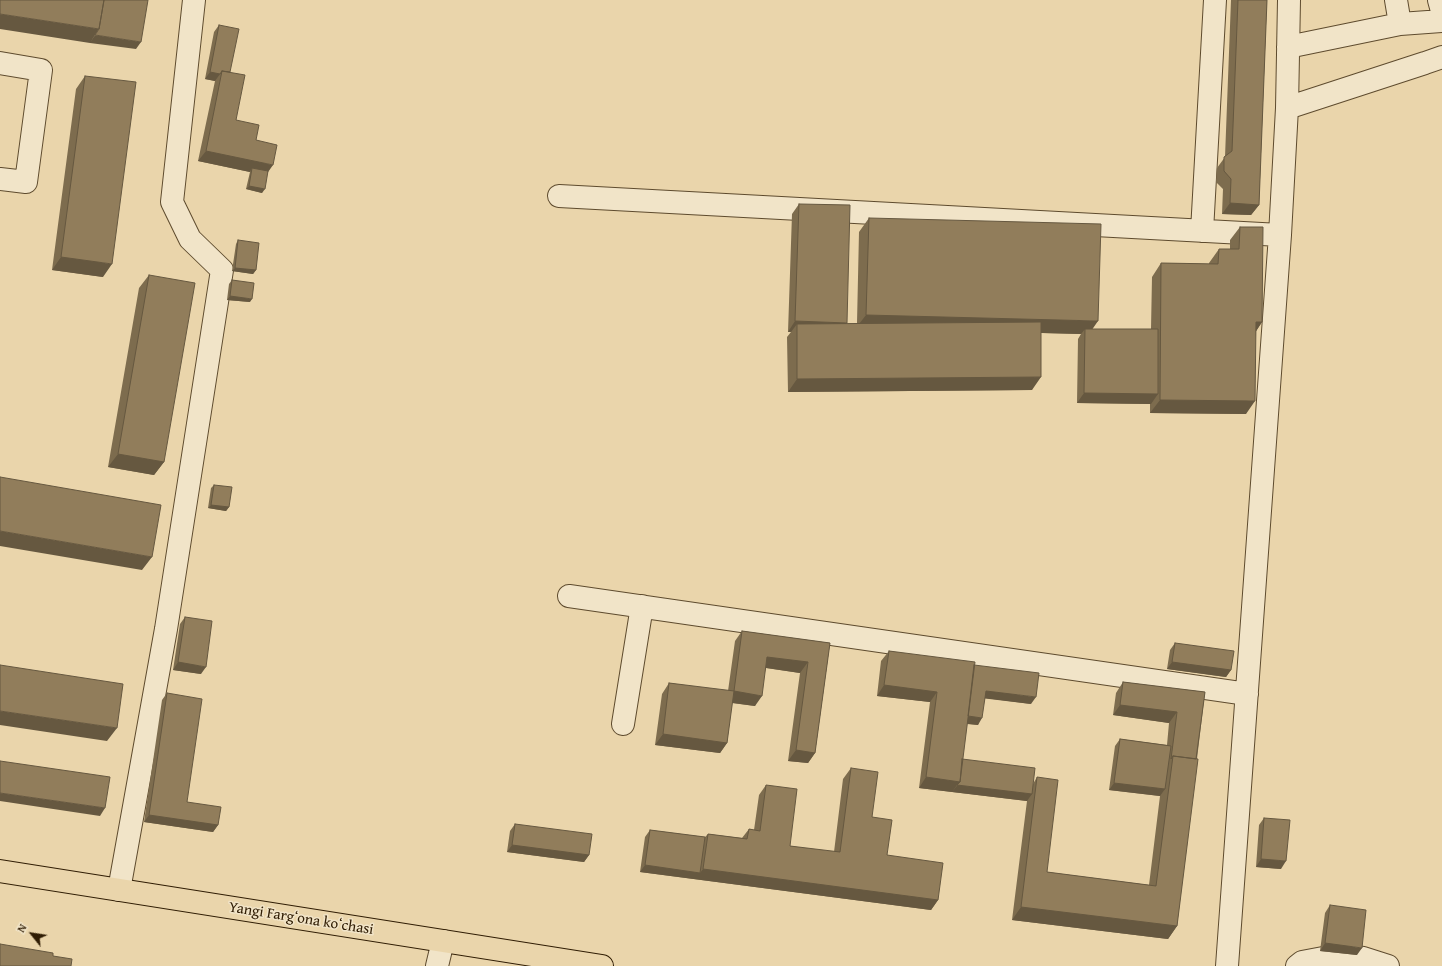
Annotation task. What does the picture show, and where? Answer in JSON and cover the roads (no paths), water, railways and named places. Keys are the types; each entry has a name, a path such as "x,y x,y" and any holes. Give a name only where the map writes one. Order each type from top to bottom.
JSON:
{"main road":[{"name":"Yangi Fargʻona koʻchasi","path":"0,871 602,966"}],"street":[{"path":"119,890 166,629 222,270 190,239 172,202 194,0"},
{"path":"1202,231 1215,0"},
{"path":"1228,966 1280,235 1287,108 1289,0"},
{"path":"1396,0 1400,24"},
{"path":"1439,0 1442,11"},
{"path":"1288,47 1400,24 1442,22"},
{"path":"1287,108 1442,57"},
{"path":"0,63 41,70 26,182 0,179"},
{"path":"559,196 1280,235"},
{"path":"569,596 1247,694"},
{"path":"623,724 642,606"},
{"path":"437,966 443,941"},
{"path":"1297,966 1302,962 1339,955 1363,958 1388,966"}]}
